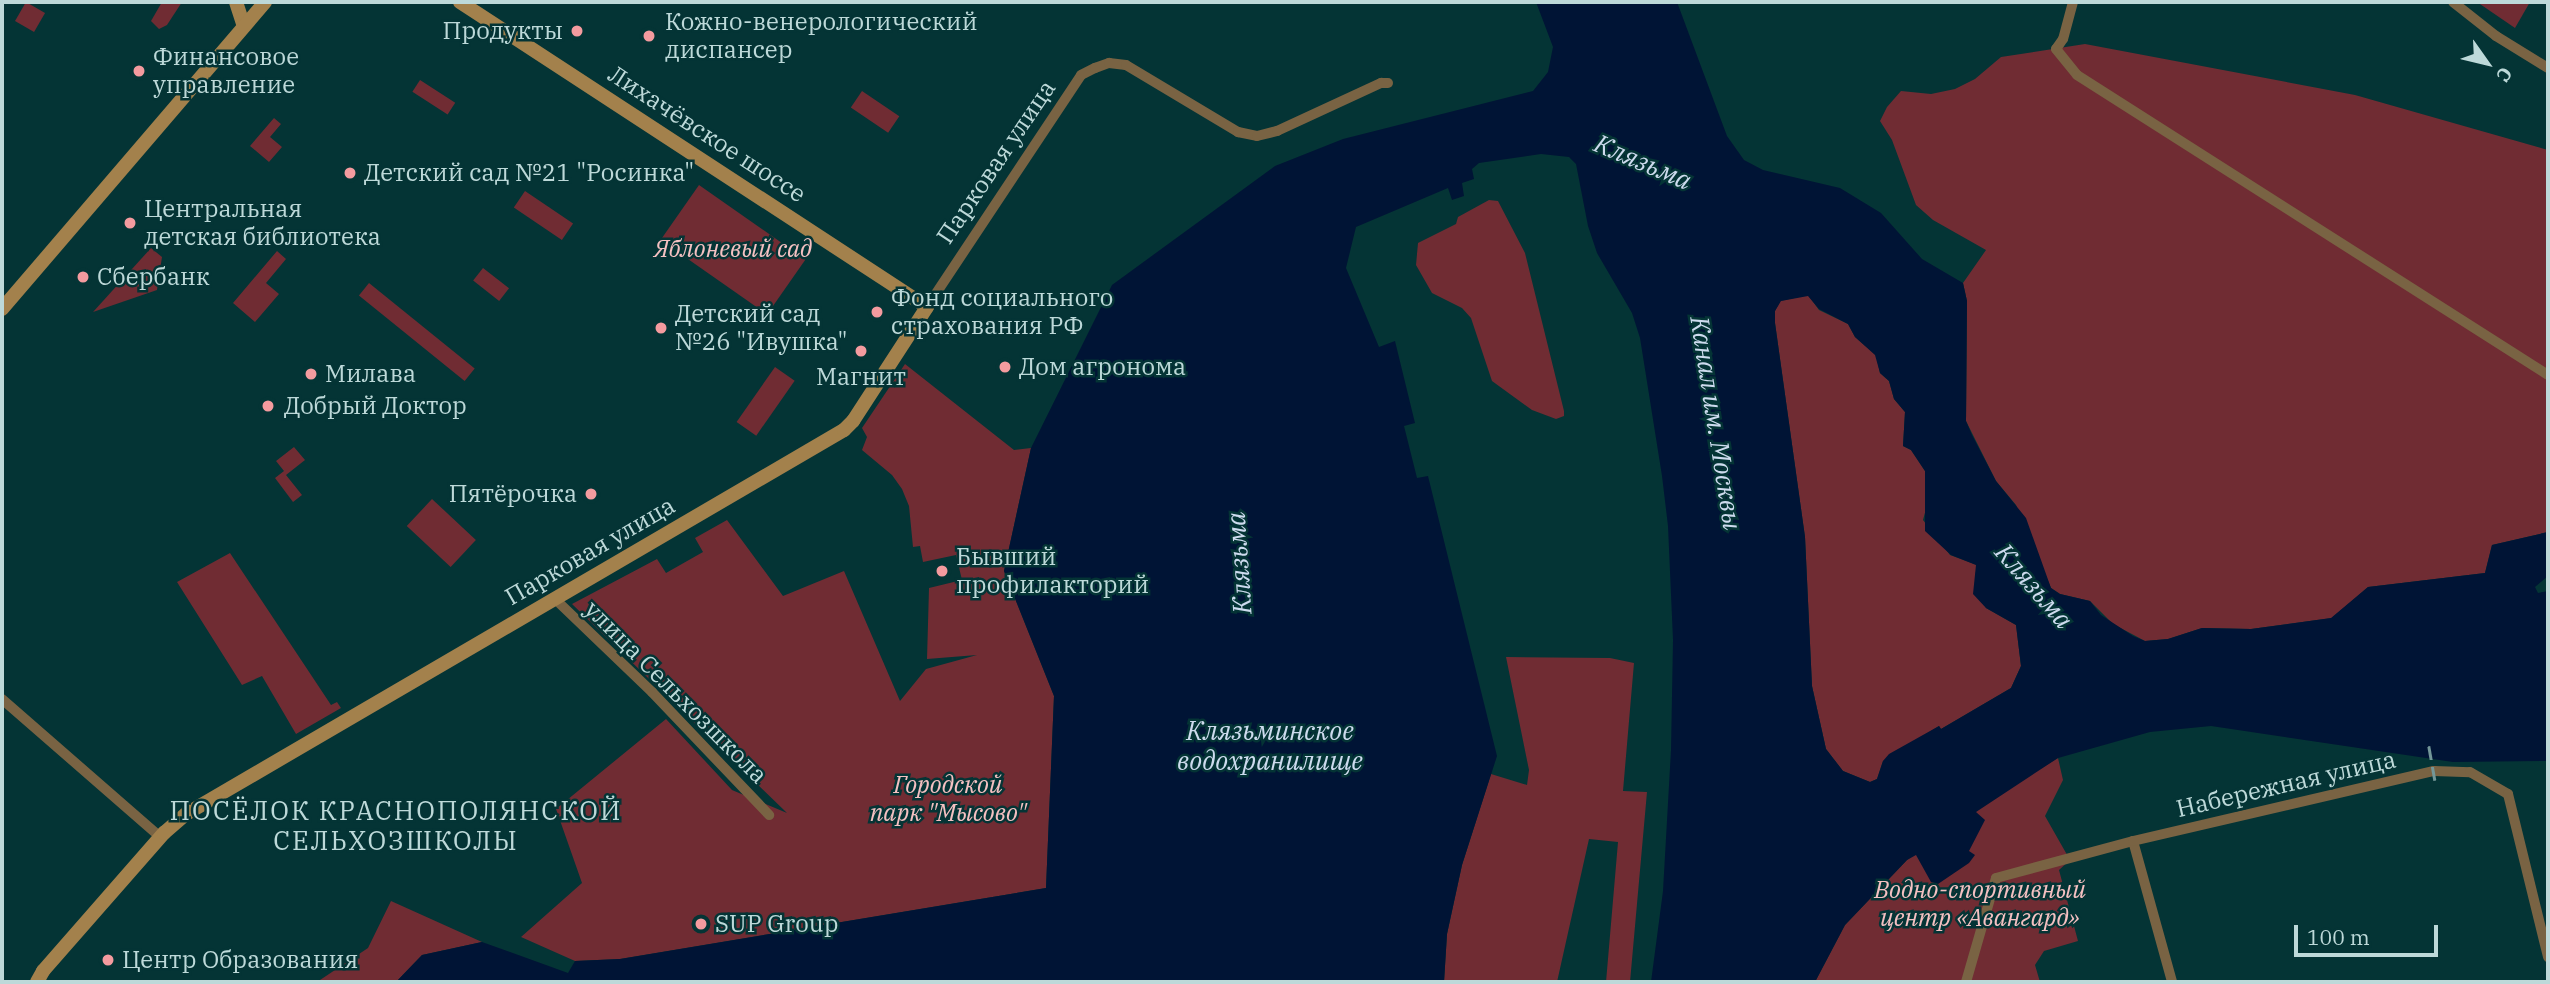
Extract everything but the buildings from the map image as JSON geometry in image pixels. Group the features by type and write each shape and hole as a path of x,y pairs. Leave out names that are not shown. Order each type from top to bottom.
{"street":[{"path":"236,2 244,26"},
{"path":"2,309 265,2"},
{"name":"Лихачёвское шоссе","path":"460,2 927,307"},
{"path":"2073,2 2063,39 2056,49 2077,75 2548,374"},
{"path":"2453,2 2497,36 2548,68"},
{"name":"Парковая улица","path":"37,982 43,971 160,837 186,814 844,430 1081,75 1109,63 1126,65 1238,132 1257,136 1277,131 1381,83 1388,83"},
{"name":"улица Сельхозшкола","path":"554,598 652,692 769,815"},
{"path":"2,699 160,837"},
{"name":"Набережная улица","path":"1966,982 1996,878 2133,841 2434,771 2470,772 2508,794 2548,957"},
{"path":"2133,841 2172,982"}],"green space":[{"path":"26,2 45,13 34,32 15,21"},
{"path":"162,2 182,2 167,25 159,29 151,21"},
{"path":"2477,2 2530,2 2515,28"},
{"path":"2085,44 2355,95 2548,150 2548,532 2492,545 2485,573 2368,587 2332,618 2251,629 2202,628 2168,639 2145,641 2113,624 2090,601 2060,594 2051,588 2016,505 1996,481 1966,421 1967,301 1963,283 1986,250 1933,220 1916,205 1892,140 1880,121 1887,107 1901,91 1931,94 1955,89 1975,79 2001,57"},
{"path":"420,80 455,103 448,115 412,92"},
{"path":"862,91 899,116 888,133 851,108"},
{"path":"274,118 281,124 270,137 282,147 269,162 250,146"},
{"name":"Яблоневый сад","path":"699,185 805,260 767,314 661,240"},
{"path":"525,191 573,223 562,240 514,208"},
{"path":"1489,200 1498,201 1525,253 1564,411 1564,416 1556,419 1532,410 1492,381 1471,318 1462,308 1432,293 1416,265 1418,243 1456,224 1458,217"},
{"path":"151,248 162,257 157,290 93,312"},
{"path":"277,251 286,259 266,283 279,294 255,322 233,303"},
{"path":"483,268 509,288 499,301 473,281"},
{"path":"369,283 475,369 465,381 359,295"},
{"path":"1808,295 1819,310 1848,324 1855,337 1876,355 1880,373 1889,381 1894,399 1905,412 1903,446 1911,450 1925,471 1927,505 1923,520 1950,555 1977,565 1975,578 1986,608 2016,625 2021,666 2011,688 1941,729 1939,726 1883,761 1877,779 1870,782 1843,771 1826,749 1812,686 1805,537 1775,323 1775,311 1780,301"},
{"name":"Городской парк \"Мысово\"","path":"905,364 1014,450 1031,448 1004,571 1054,696 1046,888 620,959 575,961 521,937 582,883 556,809 666,719 732,790 787,813 572,604 657,559 666,573 703,552 695,538 727,520 783,596 844,571 900,701 926,669 977,655 927,659 929,588 962,580 956,555 923,562 920,546 913,547 909,506 902,489 892,475 862,450 867,437 862,428"},
{"path":"775,367 795,381 756,436 737,422"},
{"path":"294,447 305,460 286,475 302,495 293,502 275,478 284,471 276,461"},
{"path":"432,499 476,540 451,567 407,526"},
{"path":"230,553 331,705 337,702 341,708 296,734 262,676 242,685 177,582"},
{"path":"1506,657 1610,658 1634,663 1623,791 1647,792 1630,982 1606,982 1618,842 1589,839 1557,982 1444,982 1447,934 1462,865 1491,774 1527,785 1529,770"},
{"name":"Водно-спортивный центр «Авангард»","path":"2058,758 2063,780 2045,816 2070,860 2059,870 2078,941 2044,951 2035,965 2040,982 1815,982 1845,925 1907,860 2019,781"},
{"path":"391,901 482,942 422,955 396,982 317,982 368,948"}],"water":[{"path":"1536,2 1677,2 1727,136 1744,160 1763,170 1840,188 1881,213 1922,259 1963,283 1967,301 1966,421 1972,435 1996,481 2026,518 2051,588 2060,594 2090,601 2101,615 2133,636 2145,641 2168,639 2202,628 2251,629 2331,618 2368,587 2485,573 2492,545 2548,532 2548,576 2535,587 2538,593 2548,591 2548,761 2453,762 2211,726 2150,732 2058,758 1976,812 1985,820 1969,851 1975,855 1969,863 1938,884 1931,882 1916,855 1907,860 1845,925 1815,982 1651,982 1663,891 1671,750 1673,640 1668,526 1662,476 1640,338 1632,313 1597,253 1588,226 1576,164 1569,157 1541,154 1479,163 1472,169 1474,179 1462,183 1464,196 1452,200 1448,188 1356,227 1346,268 1379,347 1395,341 1415,423 1404,426 1417,478 1428,476 1497,756 1462,865 1447,934 1444,982 396,982 422,955 482,942 568,973 575,961 620,959 1046,888 1054,696 1004,571 1031,448 1112,285 1275,166 1343,139 1533,91 1548,72 1553,47","holes":["1808,296 1819,309 1848,324 1855,337 1875,355 1880,373 1889,381 1894,399 1905,412 1903,446 1911,450 1925,471 1925,531 1951,555 1976,565 1973,594 1986,608 2016,625 2021,666 2011,688 1941,729 1939,726 1889,754 1883,761 1877,779 1870,782 1843,771 1826,749 1812,686 1805,537 1775,311 1781,301"]}],"railway":[{"path":"2429,746 2435,780"}],"place":[{"name":"Продукты","path":"577,31"},
{"name":"Кожно-венерологический диспансер","path":"649,36"},
{"name":"Финансовое управление","path":"139,71"},
{"name":"Детский сад №21 \"Росинка\"","path":"350,173"},
{"name":"Центральная детская библиотека","path":"130,223"},
{"name":"Сбербанк","path":"83,277"},
{"name":"Фонд социального страхования РФ","path":"877,312"},
{"name":"Детский сад №26 \"Ивушка\"","path":"661,328"},
{"name":"Магнит","path":"861,351"},
{"name":"Дом агронома","path":"1005,367"},
{"name":"Милава","path":"311,374"},
{"name":"Добрый Доктор","path":"268,406"},
{"name":"Пятёрочка","path":"591,494"},
{"name":"Бывший профилакторий","path":"942,571"},
{"name":"SUP Group","path":"701,924"},
{"name":"Центр Образования","path":"108,960"}],"district":[{"name":"ПОСЁЛОК КРАСНОПОЛЯНСКОЙ СЕЛЬХОЗШКОЛЫ","path":"396,826"}],"water label":[{"name":"Клязьма","path":"1643,162"},
{"name":"Канал им. Москвы","path":"1716,423"},
{"name":"Клязьма","path":"1239,563"},
{"name":"Клязьма","path":"2034,586"},
{"name":"Клязьминское водохранилище","path":"1270,746"}]}
